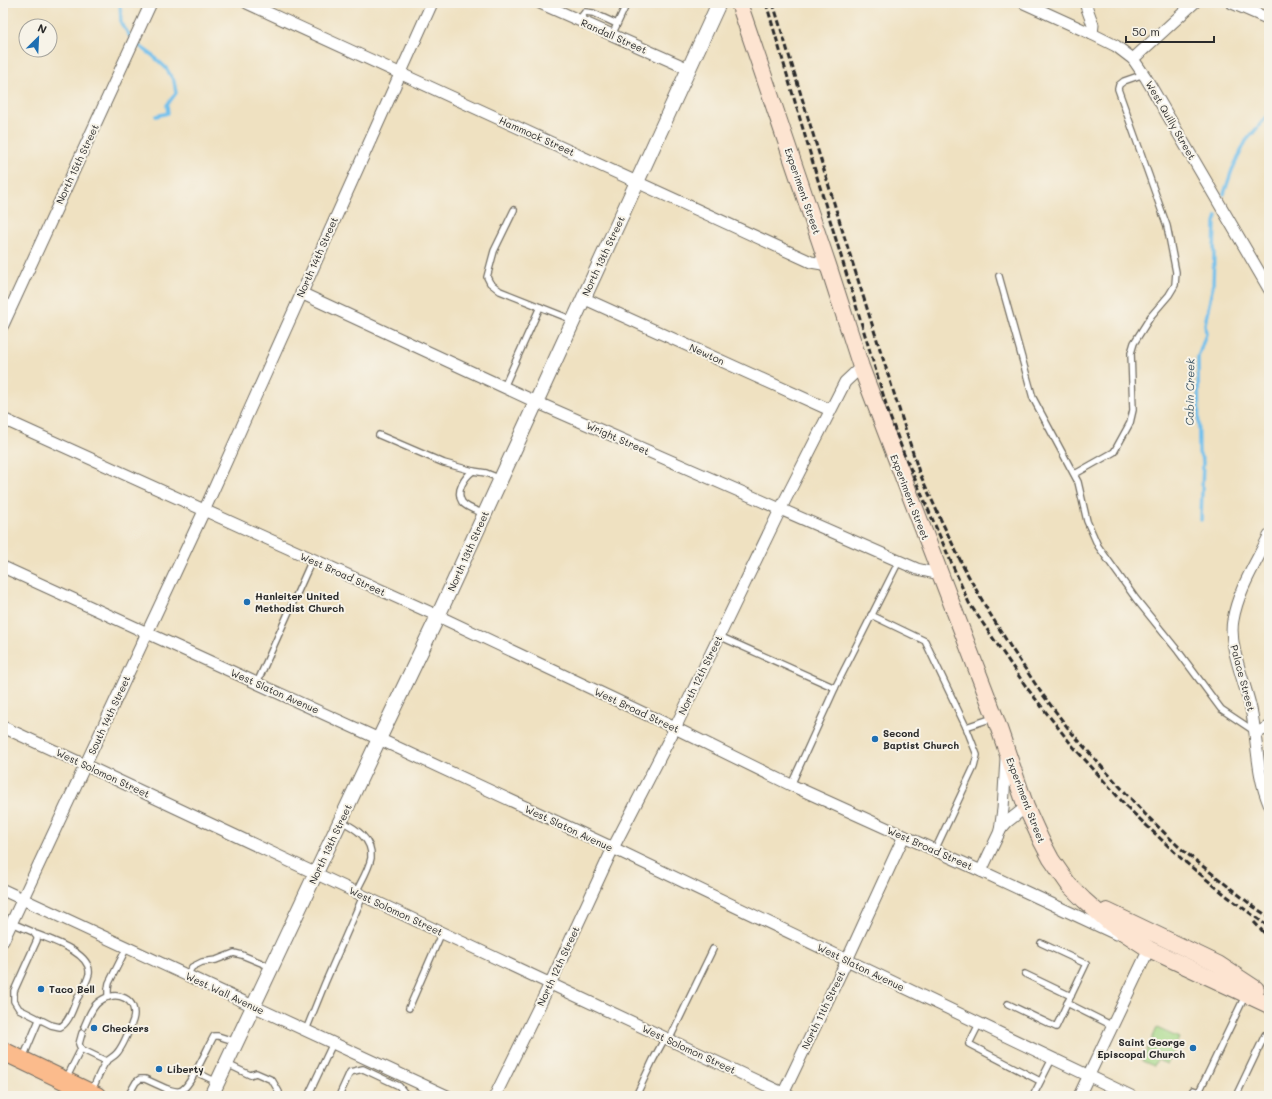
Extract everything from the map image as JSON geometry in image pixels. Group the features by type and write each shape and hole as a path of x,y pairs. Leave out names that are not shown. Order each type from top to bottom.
{"main road":[{"name":"Experiment Street","path":"739,3 828,264 861,368 995,717 1026,807 1051,859 1069,885 1111,924 1149,949"},
{"path":"1084,900 1218,964 1269,998"},
{"name":"West Broad Street","path":"1149,949 1269,1005"},
{"path":"3,1051 70,1086 94,1094"}],"street":[{"name":"North 15th Street","path":"3,325 151,3"},
{"name":"Hammock Street","path":"247,3 811,262 828,264"},
{"name":"North 14th Street","path":"204,511 432,3"},
{"name":"Randall Street","path":"540,3 689,69"},
{"name":"North 13th Street","path":"211,1096 438,616 719,3"},
{"name":"West Quilly Street","path":"1024,3 1116,46 1133,59 1144,74 1269,289"},
{"path":"1085,3 1093,25 1092,34"},
{"path":"1133,59 1194,3"},
{"path":"1232,3 1269,20"},
{"name":"Wright Street","path":"301,293 536,402 780,510 917,569 939,574"},
{"name":"Newton","path":"583,298 830,410"},
{"name":"North 12th Street","path":"495,1096 550,984 613,848 675,728 830,410 845,382 861,368"},
{"name":"West Broad Street","path":"3,419 438,616 792,785 1149,949"},
{"name":"South 14th Street","path":"3,941 204,511"},
{"name":"Palace Street","path":"1269,536 1239,597 1232,621 1232,641 1251,707 1256,732 1258,764 1269,804"},
{"name":"West Slaton Avenue","path":"3,567 613,848 1131,1096"},
{"name":"West Solomon Street","path":"3,727 86,764 784,1095"},
{"path":"1256,732 1269,727"},
{"path":"1256,732 1269,735"},
{"path":"1000,830 1007,751"},
{"path":"981,871 1000,830 1007,822 1026,807"},
{"name":"North 11th Street","path":"784,1095 904,836"},
{"name":"West Wall Avenue","path":"3,890 448,1096"},
{"path":"1079,1096 1149,949"}],"lane":[{"path":"612,35 627,3"},
{"path":"579,20 585,12 592,13 617,24"},
{"path":"1074,474 1114,452 1130,423 1133,410 1131,353 1134,343 1151,316 1169,295 1175,285 1176,272 1167,226 1118,88 1119,85 1124,82 1144,74"},
{"path":"514,210 494,251 487,277 490,283 500,291 573,320"},
{"path":"999,276 1033,398 1078,482 1087,521 1098,546 1221,709 1256,732"},
{"path":"504,387 540,307"},
{"path":"379,434 444,463 486,473 501,479"},
{"path":"473,471 466,476 460,495 462,502 485,514"},
{"path":"257,683 312,560"},
{"path":"792,785 835,688 899,561"},
{"path":"871,615 925,641 966,727 977,755 974,767 935,850"},
{"path":"719,636 835,688"},
{"path":"966,727 995,717"},
{"path":"306,1030 360,894 371,858 371,850 365,838 353,827 341,821"},
{"path":"12,923 68,948 82,958 88,970 89,974 86,982 63,1026 56,1027 19,1009 13,998 16,987 37,940 36,934"},
{"path":"409,1008 442,932"},
{"path":"1008,1004 1056,1026 1086,964 1041,943"},
{"path":"108,997 109,984 127,947"},
{"path":"636,1096 653,1060 667,1039 713,949"},
{"path":"186,975 192,966 202,962 216,960 234,953 272,968"},
{"path":"1026,974 1071,996"},
{"path":"1199,1092 1246,993"},
{"path":"84,1027 96,1004 101,1000 115,996 122,997 131,1003 134,1012 133,1019 122,1046 117,1054 106,1061 94,1094"},
{"path":"1067,1004 1113,1026"},
{"path":"22,1060 39,1020"},
{"path":"979,1024 969,1044 1040,1081"},
{"path":"70,1086 81,1049 79,1044 82,1033"},
{"path":"1236,1096 1265,1035"},
{"path":"128,1096 136,1082 140,1079 146,1079 176,1092 182,1091 196,1072 214,1036 237,1042"},
{"path":"308,1096 333,1043"},
{"path":"81,1049 106,1061"},
{"path":"1033,1096 1052,1059"},
{"path":"227,1064 250,1075 256,1073 272,1080 279,1094"},
{"path":"339,1096 350,1072 363,1069 399,1086 407,1096"},
{"path":"196,1072 218,1082"},
{"path":"167,1089 168,1096"},
{"path":"1190,1096 1193,1090 1207,1096"}],"green space":[{"path":"1157,1028 1179,1038 1167,1064 1157,1060 1154,1066 1142,1061"}],"waterway":[{"path":"120,3 121,23 134,42 152,55 166,68 174,81 176,93 167,105 168,113 156,116"},
{"name":"Cabin Creek","path":"1224,194 1232,170 1246,141 1269,114"},
{"name":"Cabin Creek","path":"1201,520 1203,461 1199,453 1198,357 1206,334 1205,324 1213,285 1215,222 1217,216"}],"railway":[{"path":"766,3 889,414 904,454 969,603 1027,688 1071,744 1127,807 1184,861 1228,897 1269,927"},
{"path":"773,3 845,239 919,472 964,568 1010,646 1040,691 1071,732 1145,814 1180,848 1254,907 1269,917"},
{"path":"1254,922 1269,938"}],"place":[{"name":"Hanleiter United Methodist Church","path":"247,602"},
{"name":"Second Baptist Church","path":"875,739"},
{"name":"Taco Bell","path":"41,989"},
{"name":"Checkers","path":"94,1028"},
{"name":"Saint George Episcopal Church","path":"1193,1048"},
{"name":"Liberty","path":"159,1069"}]}
